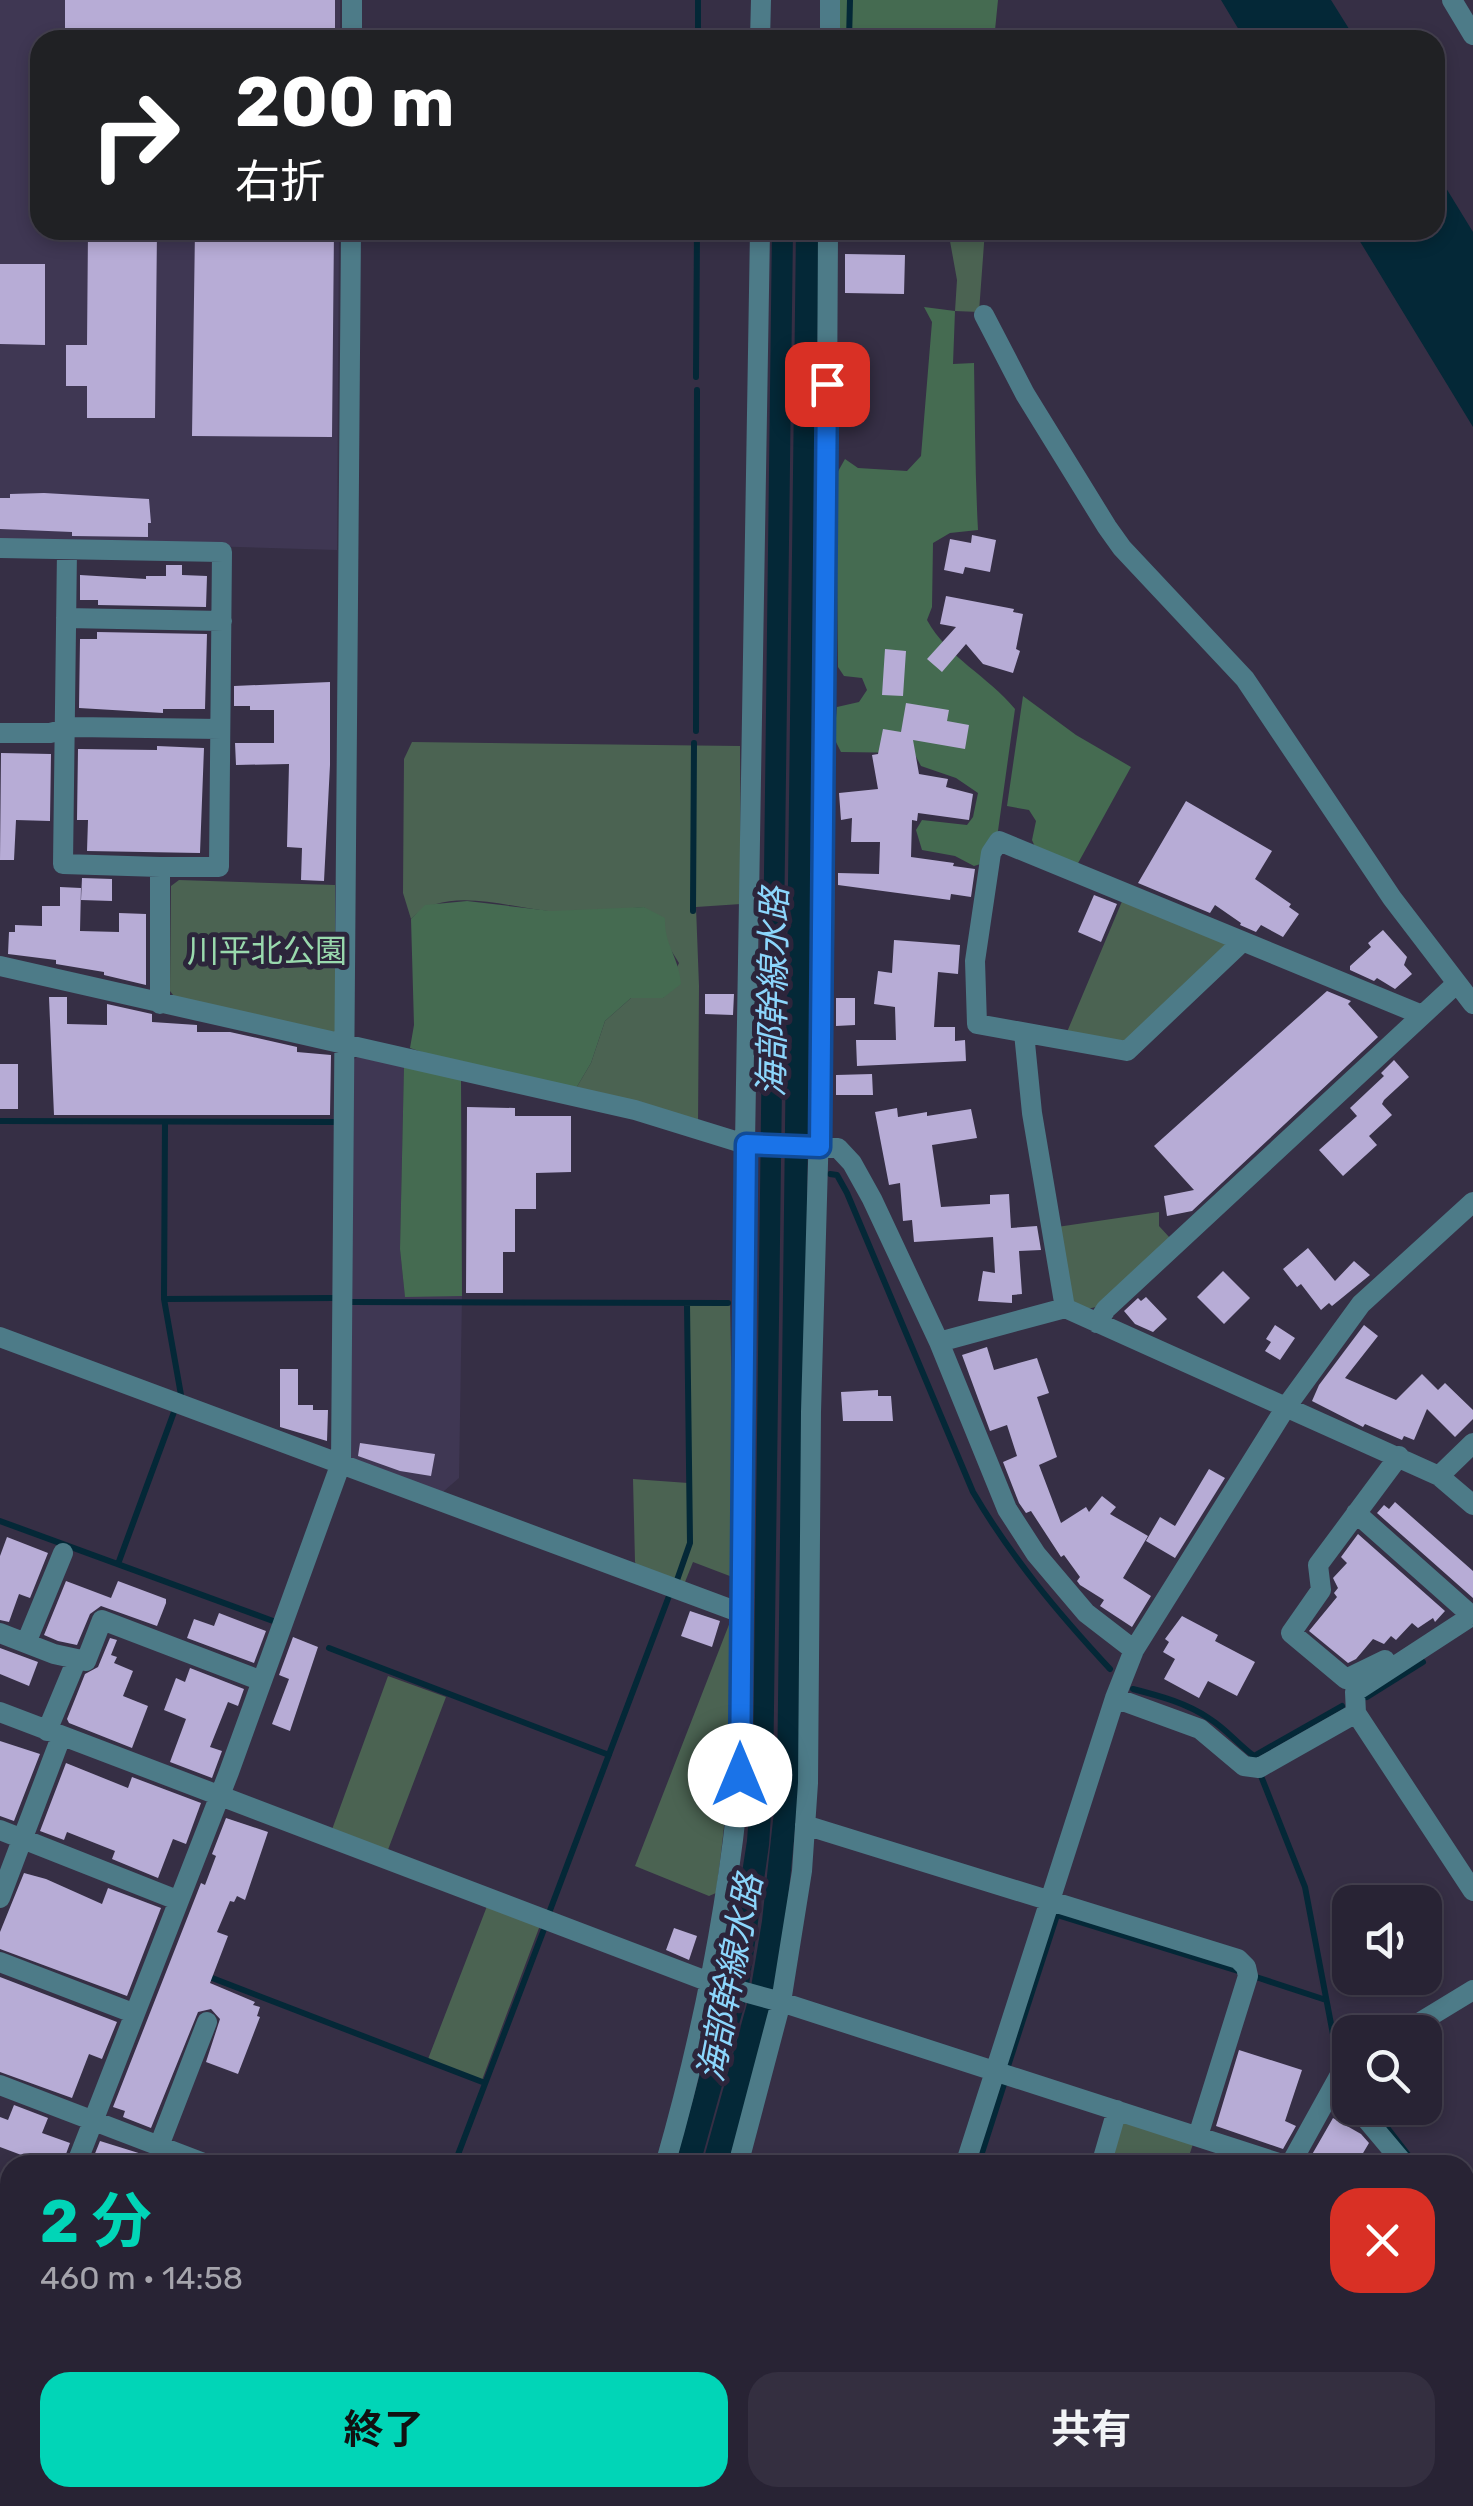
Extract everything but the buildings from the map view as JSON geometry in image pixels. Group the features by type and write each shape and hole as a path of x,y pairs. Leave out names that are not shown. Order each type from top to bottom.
{"street":[{"path":"352,0 352,30"},
{"path":"760,30 761,0"},
{"path":"830,0 830,30"},
{"path":"1452,0 1473,35"},
{"path":"80,2155 341,1464 351,240"},
{"path":"668,2155 716,1984 740,1775 760,240"},
{"path":"741,2155 780,2002 802,1871 811,1700 811,1412 820,1147 828,240"},
{"path":"984,315 1025,394 1107,527 1122,548 1245,679 1322,796 1473,1004"},
{"path":"0,548 222,552 219,867 63,864 67,550"},
{"path":"66,618 222,620"},
{"path":"0,733 220,729"},
{"path":"1242,942 1126,1052 978,1024 975,961 990,852 999,841 1422,1015"},
{"path":"160,868 160,1004"},
{"path":"0,966 636,1110 750,1144 838,1148 852,1164 939,1342 1006,1509 1036,1554 1086,1613 1134,1650"},
{"path":"1097,1323 1106,1309 1456,984"},
{"path":"1024,1033 1032,1113 1065,1308"},
{"path":"968,2155 1115,1698 1134,1650 1286,1407 1361,1304 1473,1202"},
{"path":"939,1342 1065,1308 1440,1476 1473,1505"},
{"path":"0,1337 741,1614"},
{"path":"1440,1476 1473,1443"},
{"path":"1398,1456 1318,1565 1321,1590 1291,1632 1346,1679 1468,1618"},
{"path":"1356,1514 1468,1618"},
{"path":"26,1644 63,1553"},
{"path":"1468,1618 1356,1692 1356,1713 1473,1892"},
{"path":"0,1634 86,1661 102,1620 262,1681"},
{"path":"0,1898 77,1658"},
{"path":"1115,1698 1200,1730 1252,1769 1356,1713"},
{"path":"0,1712 716,1984 1257,2155"},
{"path":"805,1826 1238,1959 1248,1976 1198,2136"},
{"path":"0,1830 177,1900"},
{"path":"0,1962 133,2013"},
{"path":"1432,2015 1473,1990"},
{"path":"159,2146 207,2022"},
{"path":"0,2085 183,2155"},
{"path":"1294,2155 1332,2092"},
{"path":"1104,2155 1118,2110"},
{"path":"1371,2125 1397,2155"}],"shaded area":[{"path":"0,0 340,0 340,30 30,30 30,240 339,240 337,550 0,540"},
{"path":"357,1057 404,1066 400,1249 405,1296 462,1296 459,1478 437,1497 348,1457 349,1064"}],"green space":[{"path":"837,0 998,0 995,30 836,30"},
{"path":"950,240 984,240 979,312 955,311 957,280"},
{"path":"924,307 955,311 953,364 974,363 978,530 950,533 933,543 932,607 927,620 946,645 1015,709 997,838 984,863 974,866 955,856 922,850 916,830 922,820 967,825 973,817 978,793 956,778 921,766 914,753 841,752 834,738 837,707 859,702 867,690 862,678 844,676 838,667 836,475 845,459 858,468 907,471 921,456 932,322"},
{"path":"1023,696 1076,735 1131,767 1077,865 1039,856 1032,840 1036,821 1029,810 1007,806"},
{"path":"412,742 740,746 741,904 696,907 698,1125 575,1090 591,1063 605,1021 631,998 663,998 679,963 644,907 560,912 458,900 425,909 411,919 403,893 404,759"},
{"name":"川平北公園","path":"179,880 335,885 335,1035 177,1000 170,991 171,886"},
{"path":"1123,899 1225,941 1227,949 1129,1042 1067,1032"},
{"path":"467,901 551,911 644,907 665,918 681,984 663,998 631,998 605,1021 591,1063 575,1090 448,1061 410,1048 414,1025 411,919 425,905"},
{"path":"404,1066 461,1078 462,1296 405,1297 400,1249"},
{"path":"1159,1212 1159,1226 1170,1238 1096,1307 1083,1310 1069,1301 1057,1227"},
{"path":"730,1301 735,1578 693,1562 681,1592 640,1573 635,1562 633,1479 688,1483 685,1302"},
{"path":"730,1622 732,1690 727,1792 716,1893 709,1896 635,1866"},
{"path":"388,1676 446,1697 386,1855 330,1835"},
{"path":"489,1901 542,1920 482,2080 428,2059"},
{"path":"1130,2120 1194,2141 1189,2155 1109,2155 1118,2125"}],"water":[{"path":"1221,0 1331,0 1350,30 1239,30"},
{"path":"1445,186 1473,232 1473,427 1359,240 1445,240"},
{"name":"海部幹線水路","path":"772,240 793,240 773,1784 769,1845 748,1992 703,2155 678,2155 724,1986 747,1841 753,1758"},
{"path":"796,240 819,240 800,1780 783,1949 757,2073 730,2155 705,2155 750,1993 777,1784"}],"waterway":[{"path":"698,0 698,30"},
{"path":"849,30 850,0"},
{"path":"696,377 697,240"},
{"path":"696,731 697,390"},
{"path":"693,911 694,743"},
{"path":"0,1121 333,1122"},
{"path":"165,1122 164,1299 181,1395"},
{"path":"830,1174 837,1175 847,1193 973,1492 1037,1584 1110,1669"},
{"path":"164,1299 333,1298"},
{"path":"352,1302 728,1303"},
{"path":"676,1583 690,1543 687,1304"},
{"path":"118,1564 174,1412"},
{"path":"0,1521 273,1621"},
{"path":"549,1913 669,1596"},
{"path":"329,1648 609,1755"},
{"path":"1367,1697 1423,1662"},
{"path":"1133,1689 1201,1713 1254,1756 1342,1706"},
{"path":"1261,1776 1305,1887 1332,2029"},
{"path":"1008,2066 1057,1915 1238,1971"},
{"path":"458,2155 546,1924"},
{"path":"207,1976 485,2083"},
{"path":"1256,1977 1326,2000"},
{"path":"981,2155 1005,2081"},
{"path":"1385,2125 1408,2155"}],"route":[{"path":"740,1775 746,1144 820,1147 827,384"}]}
